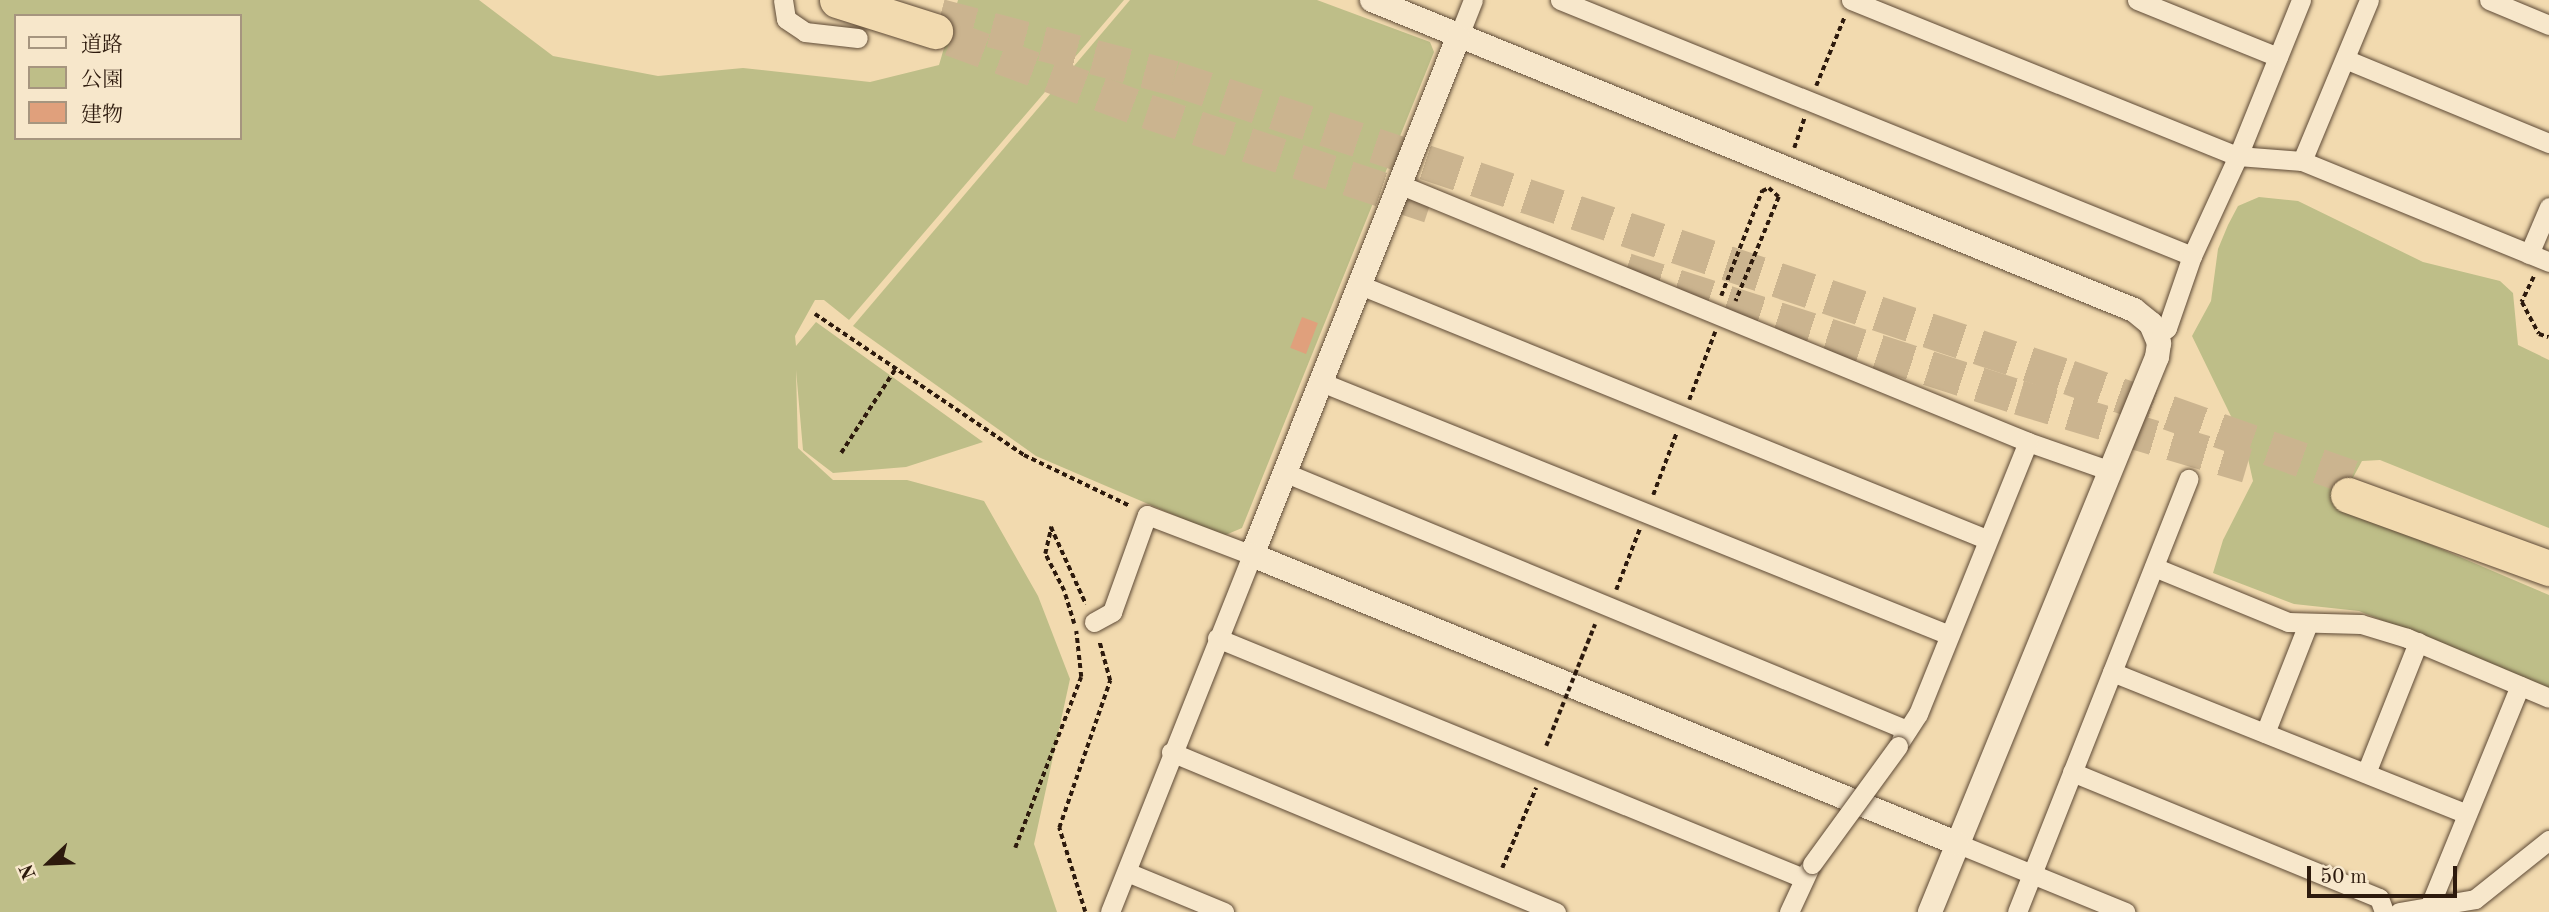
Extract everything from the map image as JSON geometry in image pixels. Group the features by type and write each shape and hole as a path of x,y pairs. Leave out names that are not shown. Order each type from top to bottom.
{"highway":[{"path":"838,0 937,24 889,0"},
{"path":"2549,548 2351,487 2549,568"}],"street":[{"path":"783,0 786,19 804,32 858,38"},
{"path":"1372,0 1458,38 2134,310 2147,319 2157,337 2157,357 2108,470 1930,912"},
{"path":"1110,912 1171,752 1286,473 1473,0"},
{"path":"1560,0 2192,256"},
{"path":"2137,0 2278,57"},
{"path":"2157,337 2167,328 2192,256 2238,156 2301,0"},
{"path":"2302,161 2369,0"},
{"path":"2491,0 2549,25"},
{"path":"1849,6 2238,156 2302,161 2540,258 2549,207"},
{"path":"2346,59 2549,143"},
{"path":"1401,185 1723,312 2028,442 2108,470"},
{"path":"1360,285 1986,539"},
{"path":"1321,382 1947,634"},
{"path":"1789,912 1808,871 1918,714 1947,634 2028,442"},
{"path":"1286,473 1609,606 1902,738"},
{"path":"2017,912 2189,479"},
{"path":"1094,622 1112,612 1147,515 1252,555 2125,912"},
{"path":"2154,567 2288,622 2361,624 2418,642 2549,698"},
{"path":"2265,733 2308,624"},
{"path":"1217,638 1542,771 1808,871"},
{"path":"2366,773 2418,642"},
{"path":"2112,672 2467,814"},
{"path":"2430,905 2520,686"},
{"path":"1171,752 1556,912"},
{"path":"2072,772 2379,898 2384,912"},
{"path":"2399,912 2475,899 2549,840"},
{"path":"1127,872 1224,912"}],"path":[{"path":"1792,153 1849,6"},
{"path":"1495,886 1542,771 1546,746 1595,624 1609,606 1646,513 1723,312 1721,294 1762,191 1775,190 1779,197 1738,300 1723,312"},
{"path":"2540,258 2522,302 2539,334 2549,337"},
{"path":"815,314 1024,455 1147,515"},
{"path":"841,453 896,368"},
{"path":"1015,848 1081,677 1075,654 1077,635 1064,590 1045,554 1051,527 1094,622 1110,681 1059,828 1085,912"}],"green space":[{"path":"0,0 479,0 553,56 658,76 743,68 870,82 939,65 958,0 1124,0 849,320 824,300 815,300 795,336 796,346 816,322 983,442 906,467 833,473 803,450 796,370 798,448 833,480 907,480 984,501 1038,596 1070,679 1034,844 1057,912 0,912"},
{"path":"1130,0 1317,0 1430,42 1434,52 1242,528 1223,536 1036,456 853,326"},
{"path":"2259,197 2298,201 2423,262 2500,281 2513,293 2518,345 2549,360 2549,528 2380,460 2362,461 2338,505 2549,595 2549,688 2359,611 2294,604 2213,573 2223,540 2253,481 2245,445 2192,336 2211,301 2218,249 2228,225 2238,206"}],"building":[{"path":"1302,317 1318,323 1306,354 1290,348"}],"tunnel":[{"path":"940,16 1174,78 2069,377 2355,478"},
{"path":"951,38 1147,111 1430,205"},
{"path":"1626,270 2019,397 2247,465"}]}
